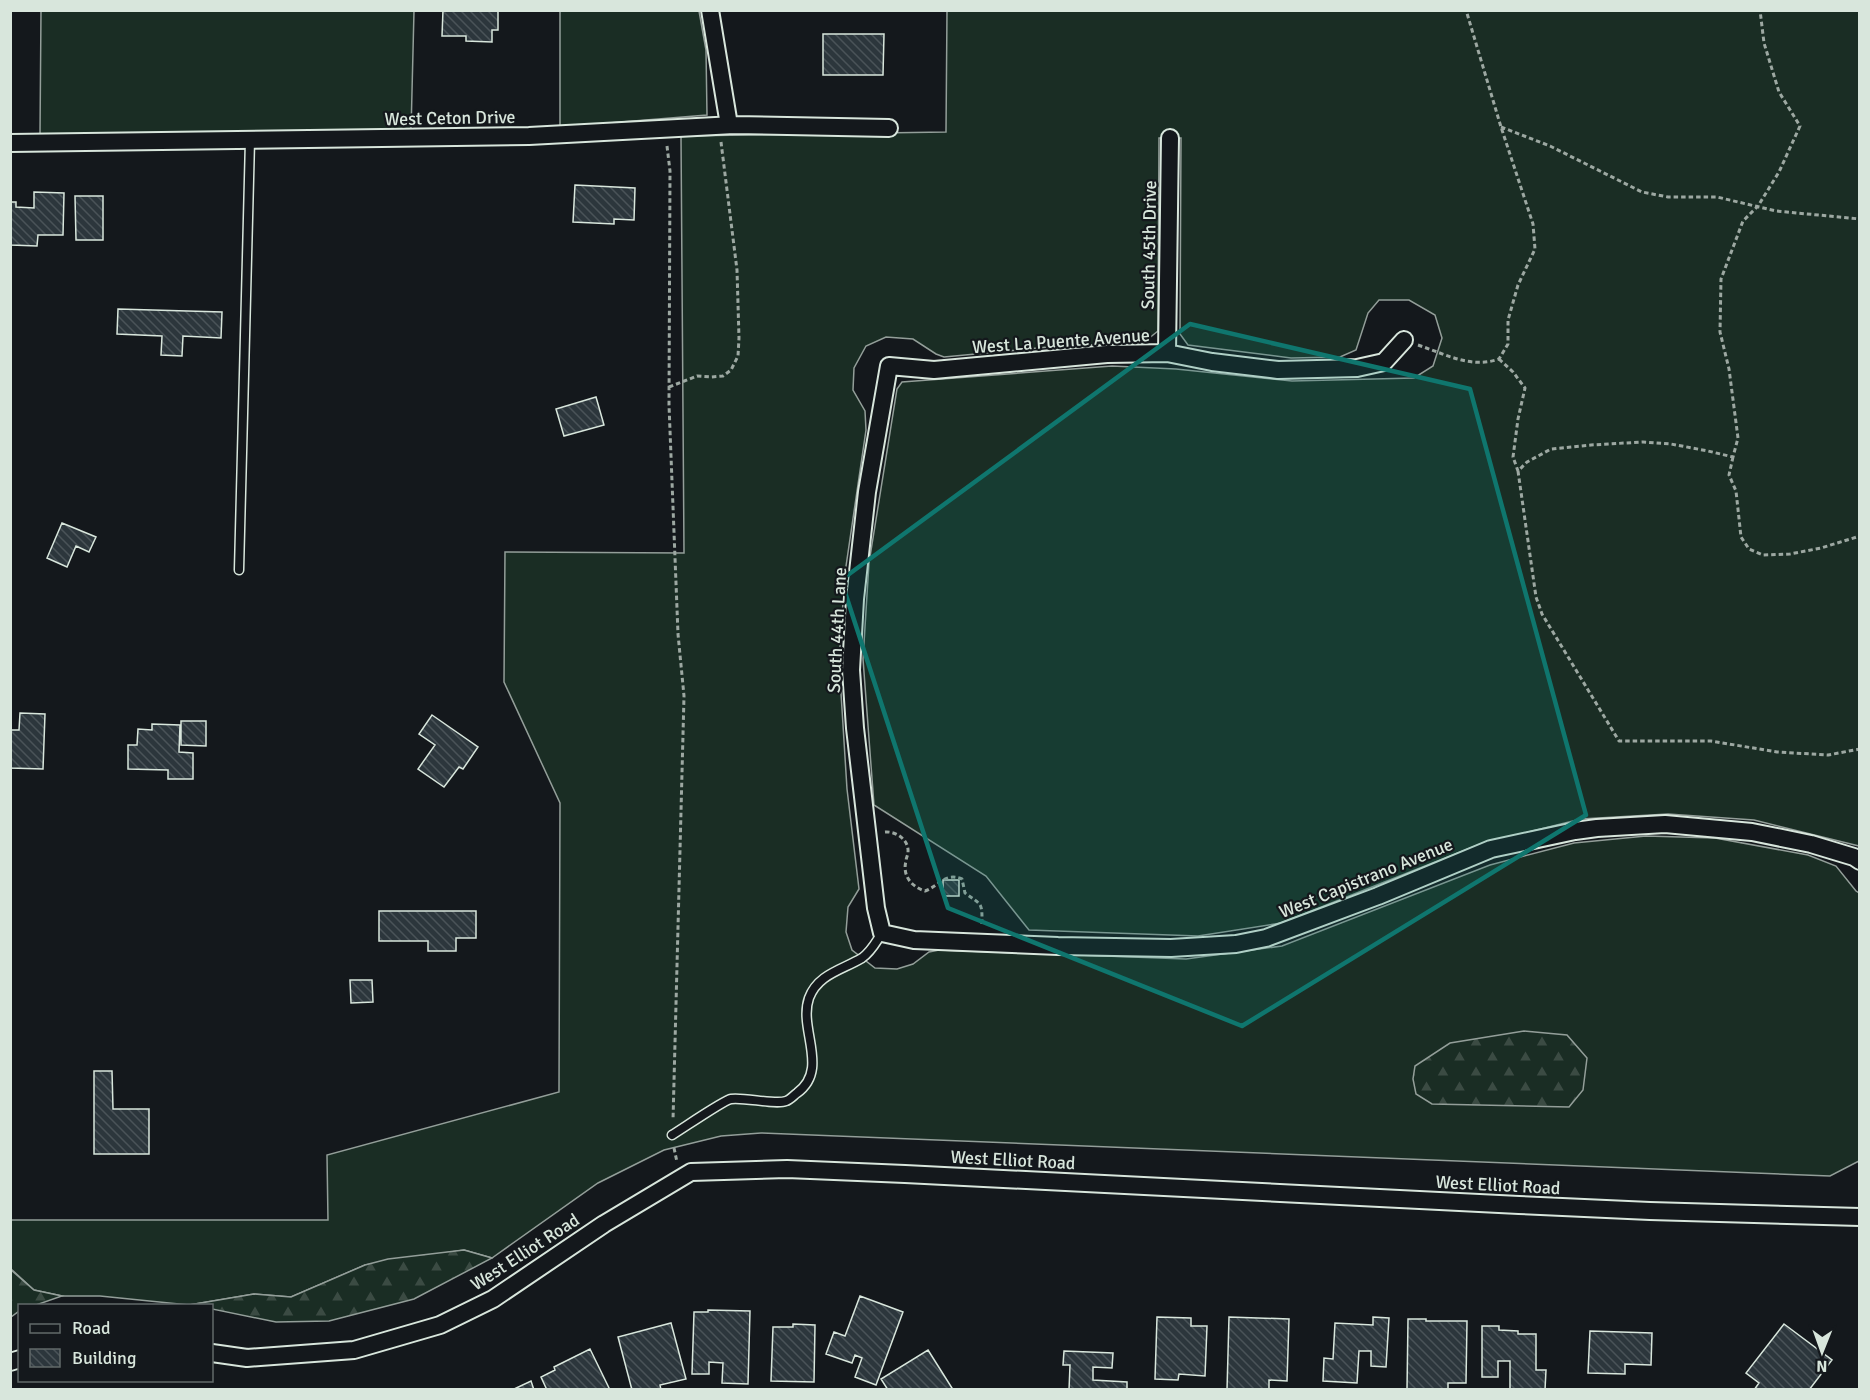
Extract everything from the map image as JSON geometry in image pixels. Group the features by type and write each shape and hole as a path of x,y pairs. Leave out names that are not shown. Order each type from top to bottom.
{"street":[{"path":"710,10 724,125"},
{"name":"West Ceton Drive","path":"10,143 529,136 724,125 889,128"},
{"name":"South 45th Drive","path":"1167,353 1170,138"},
{"name":"West La Puente Avenue","path":"889,366 934,370 1107,354 1167,353 1212,362 1278,370 1357,368 1384,362 1404,340"},
{"name":"South 44th Lane","path":"882,933 876,908 867,835 851,670 855,599 867,492 889,366"},
{"name":"West Capistrano Avenue","path":"882,933 914,940 1058,946 1171,948 1236,944 1266,938 1378,896 1491,849 1597,828 1665,824 1752,832 1811,844 1860,861"},
{"name":"West Elliot Road","path":"213,1353 247,1358 354,1350 440,1325 493,1299 604,1224 691,1172 787,1169 1650,1211 1860,1217"}],"lane":[{"path":"239,570 250,140"},
{"path":"672,1135 729,1099 786,1102 802,1090 810,1080 813,1068 807,1017 809,999 818,983 863,957 871,950 882,933"}],"path":[{"path":"1404,340 1468,362 1486,363 1499,359 1508,344 1508,320 1518,285 1535,249 1533,224 1466,10"},
{"path":"1760,10 1764,43 1779,92 1800,126 1779,172 1758,207 1743,221 1721,279 1720,332 1729,369 1738,438 1730,475 1736,491 1741,537 1749,549 1763,555 1790,554 1821,548 1860,536"},
{"path":"669,387 697,376 723,375 731,370 738,356 736,270 724,125"},
{"path":"1501,127 1550,146 1642,192 1668,197 1717,197 1776,211 1860,219"},
{"path":"665,128 670,171 669,387 678,634 684,696 672,1135 679,1178"},
{"path":"1499,359 1525,388 1513,457 1518,471 1536,597 1542,614 1619,741 1711,741 1777,752 1828,755 1860,749"},
{"path":"1518,471 1527,462 1551,449 1622,443 1671,444 1733,458"},
{"path":"867,835 891,832 900,836 908,845 909,853 905,871 912,884 919,889 925,891 934,888 942,879 948,877 955,876 962,879 965,893 978,900 982,907 982,942"}],"highlighted area":[{"path":"1190,324 1470,389 1586,815 1242,1026 948,908 841,580"}],"green space":[{"path":"41,11 414,11 411,132 40,134"},
{"path":"560,11 699,11 706,50 707,115 560,127"},
{"path":"947,11 1859,11 1859,846 1754,820 1668,814 1581,819 1483,843 1281,923 1198,936 1029,930 986,876 874,805 863,659 869,563 897,389 902,382 1112,366 1176,369 1292,381 1414,378 1433,366 1442,338 1435,315 1409,300 1379,300 1368,313 1356,350 1340,357 1291,358 1188,345 1180,334 1181,138 1159,138 1158,331 1143,343 1059,346 944,357 913,339 886,337 866,346 854,368 853,390 865,411 866,430 845,573 839,661 847,789 859,889 848,907 846,932 852,950 875,968 897,969 913,964 929,952 939,950 1186,959 1282,946 1490,865 1574,843 1646,836 1715,838 1808,855 1836,866 1859,893 1859,1161 1830,1176 761,1133 721,1136 664,1150 598,1183 492,1258 464,1250 365,1265 291,1297 254,1294 195,1304 100,1296 62,1296 34,1290 11,1269 10,1220 328,1220 327,1155 559,1092 560,803 504,682 505,552 684,553 681,136 946,132"},
{"path":"1524,1031 1567,1035 1587,1058 1583,1090 1569,1107 1432,1104 1416,1094 1413,1079 1415,1066 1450,1043"},
{"path":"464,1250 492,1258 414,1299 329,1321 276,1322 213,1309 213,1304 195,1304 254,1294 291,1297 365,1265 388,1259"},
{"path":"10,1269 34,1290 62,1296 39,1304 18,1304 18,1312 11,1317"}],"building":[{"path":"443,10 498,10 498,30 492,30 492,42 466,41 466,36 442,36"},
{"path":"823,34 884,34 883,75 823,75"},
{"path":"575,185 635,188 634,220 614,219 614,224 573,222"},
{"path":"34,192 64,193 63,235 38,235 37,246 11,245 10,202 16,202 16,207 34,208"},
{"path":"75,196 103,196 103,240 76,240"},
{"path":"118,309 222,312 221,338 183,336 182,356 161,355 162,336 117,334"},
{"path":"596,397 604,425 564,436 556,409"},
{"path":"62,523 96,537 89,552 76,546 67,567 47,558"},
{"path":"20,713 45,714 43,769 10,768 10,730 19,730"},
{"path":"432,715 478,747 463,769 459,767 444,787 418,769 435,745 419,734"},
{"path":"181,721 206,721 206,746 181,745"},
{"path":"152,724 180,725 179,752 193,753 193,779 168,779 168,770 128,769 128,745 137,745 138,729 152,730"},
{"path":"943,880 959,880 959,896 943,896"},
{"path":"379,911 476,911 476,938 456,938 456,951 428,951 428,941 379,941"},
{"path":"350,980 372,980 373,1002 351,1003"},
{"path":"94,1071 112,1071 113,1109 149,1109 149,1154 94,1154"},
{"path":"860,1296 903,1312 876,1385 855,1377 862,1358 855,1355 852,1363 826,1354 834,1332 845,1336"},
{"path":"708,1310 750,1311 748,1384 722,1383 723,1363 709,1362 709,1374 692,1374 694,1312 708,1312"},
{"path":"1157,1317 1191,1318 1191,1326 1207,1326 1205,1376 1179,1374 1178,1380 1155,1379"},
{"path":"1229,1317 1289,1319 1287,1381 1269,1380 1269,1390 1227,1390"},
{"path":"1373,1317 1389,1318 1386,1367 1371,1366 1371,1351 1359,1351 1357,1383 1323,1381 1324,1358 1333,1359 1335,1323 1373,1325"},
{"path":"1408,1319 1467,1321 1466,1383 1448,1383 1448,1390 1407,1390"},
{"path":"671,1323 686,1379 660,1385 661,1390 632,1390 618,1337"},
{"path":"793,1324 815,1325 814,1382 771,1381 773,1327 793,1327"},
{"path":"1784,1324 1832,1360 1809,1390 1754,1390 1759,1383 1746,1373"},
{"path":"1482,1326 1499,1326 1499,1330 1518,1331 1518,1334 1536,1334 1536,1370 1546,1370 1545,1390 1510,1390 1510,1361 1498,1361 1498,1377 1482,1377"},
{"path":"1590,1331 1652,1333 1651,1365 1625,1364 1625,1374 1588,1373"},
{"path":"590,1349 610,1390 547,1390 541,1377 555,1370 554,1367"},
{"path":"928,1350 952,1388 949,1390 888,1390 881,1379"},
{"path":"1064,1351 1113,1353 1112,1368 1093,1367 1093,1380 1127,1382 1127,1390 1069,1390 1070,1365 1063,1365"},
{"path":"531,1381 534,1390 512,1390"}]}
